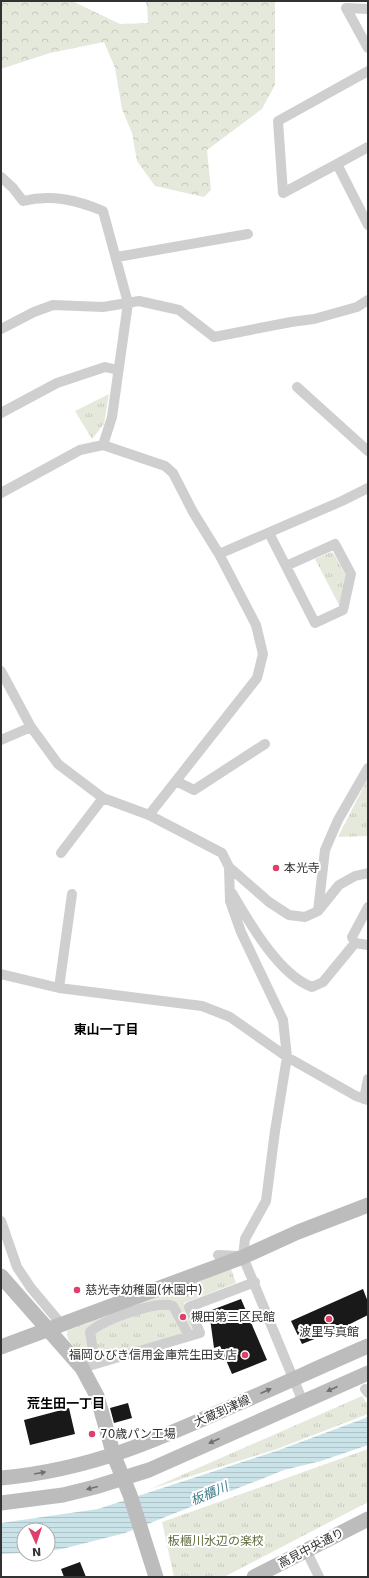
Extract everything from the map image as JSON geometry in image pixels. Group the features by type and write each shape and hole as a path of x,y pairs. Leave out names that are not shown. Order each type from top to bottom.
{"street":[{"path":"368,9 346,8 368,48"},
{"path":"368,71 278,121 283,193 368,147"},
{"path":"336,164 368,225"},
{"path":"1,177 13,188 23,202 38,198 59,198 86,204 103,211 117,257 128,303 112,417 103,445"},
{"path":"117,257 248,234"},
{"path":"1,329 34,312 53,306 103,307 139,301 179,310 214,337 314,319 357,307 368,300"},
{"path":"1,412 57,383 105,367 118,370"},
{"path":"297,387 368,451"},
{"path":"2,488 80,450 103,445 165,466 173,473 193,512 219,554 256,626 263,654 257,678 149,815"},
{"path":"219,554 368,488"},
{"path":"269,533 315,623 343,610 351,574 335,544 286,566"},
{"path":"1,671 31,727 58,764 104,798 149,815 222,853 229,867 269,902 289,915 305,917 318,911 339,885 355,876 368,873"},
{"path":"1,740 31,727"},
{"path":"176,780 194,790 265,744"},
{"path":"318,911 325,850 338,820 368,768"},
{"path":"60,853 104,798"},
{"path":"229,867 230,901 241,932 283,1020 287,1057 274,1131 266,1201 245,1239 243,1257 255,1282 303,1402"},
{"path":"230,889 267,945 285,969 302,983 312,987 323,982 355,942"},
{"path":"60,988 72,894"},
{"path":"368,907 352,937 355,942 368,945"},
{"path":"1,974 12,978 60,988 202,1006 230,1017 287,1057 366,1100 368,1079"},
{"path":"1,1347 62,1326 243,1257 298,1232 368,1205"},
{"path":"1,1221 17,1267 31,1288 62,1326"},
{"path":"218,1255 243,1257"},
{"path":"1,1276 48,1330 89,1365"},
{"path":"89,1365 200,1333 189,1307 255,1282"},
{"path":"156,1577 130,1495 114,1456 97,1396 89,1365 90,1332 98,1324 158,1304 173,1306 188,1334"},
{"path":"85,1324 90,1338"},
{"name":"大蔵到津線","path":"1,1478 54,1471 114,1456 155,1441 368,1346"},
{"name":"大蔵到津線","path":"1,1503 63,1495 150,1470 368,1373"},
{"name":"高見中央通り","path":"254,1577 368,1519"},
{"path":"306,1550 319,1577"}],"green space":[{"path":"1,1 72,1 120,24 148,23 147,5 145,1 275,1 275,85 262,109 207,150 211,190 204,197 155,186 137,161 132,133 122,109 115,68 104,42 50,53 1,69"},
{"path":"109,394 104,424 92,439 75,411"},
{"path":"331,552 334,554 347,577 339,605 315,559"},
{"path":"368,778 368,836 338,837"},
{"path":"230,1266 236,1283 184,1303 196,1332 86,1365 68,1339 67,1331"},
{"path":"362,1396 368,1405 368,1414 277,1449 150,1489"},
{"name":"板櫃川水辺の楽校","path":"368,1449 368,1502 224,1577 174,1577 162,1522"}],"water":[{"name":"板櫃川","path":"368,1417 368,1445 321,1461 284,1470 125,1533 62,1549 56,1550 56,1522 16,1522 16,1553 1,1554 1,1523 98,1509 279,1450"}],"building":[{"path":"363,1289 368,1302 368,1315 342,1328 302,1344 291,1321"},
{"path":"241,1299 267,1360 232,1374 220,1346 214,1348 209,1311"},
{"path":"128,1403 132,1418 114,1423 110,1408"},
{"path":"69,1408 75,1434 30,1445 24,1420"},
{"path":"80,1562 86,1577 64,1577 61,1569"}],"place":[{"name":"本光寺","path":"276,868"},
{"name":"慈光寺幼稚園(休園中)","path":"77,1290"},
{"name":"槻田第三区民館","path":"183,1317"},
{"name":"波里写真館","path":"329,1319"},
{"name":"福岡ひびき信用金庫荒生田支店","path":"245,1355"},
{"name":"70歳パン工場","path":"92,1434"}],"district":[{"name":"東山一丁目","path":"106,1029"},
{"name":"荒生田一丁目","path":"66,1403"}]}
